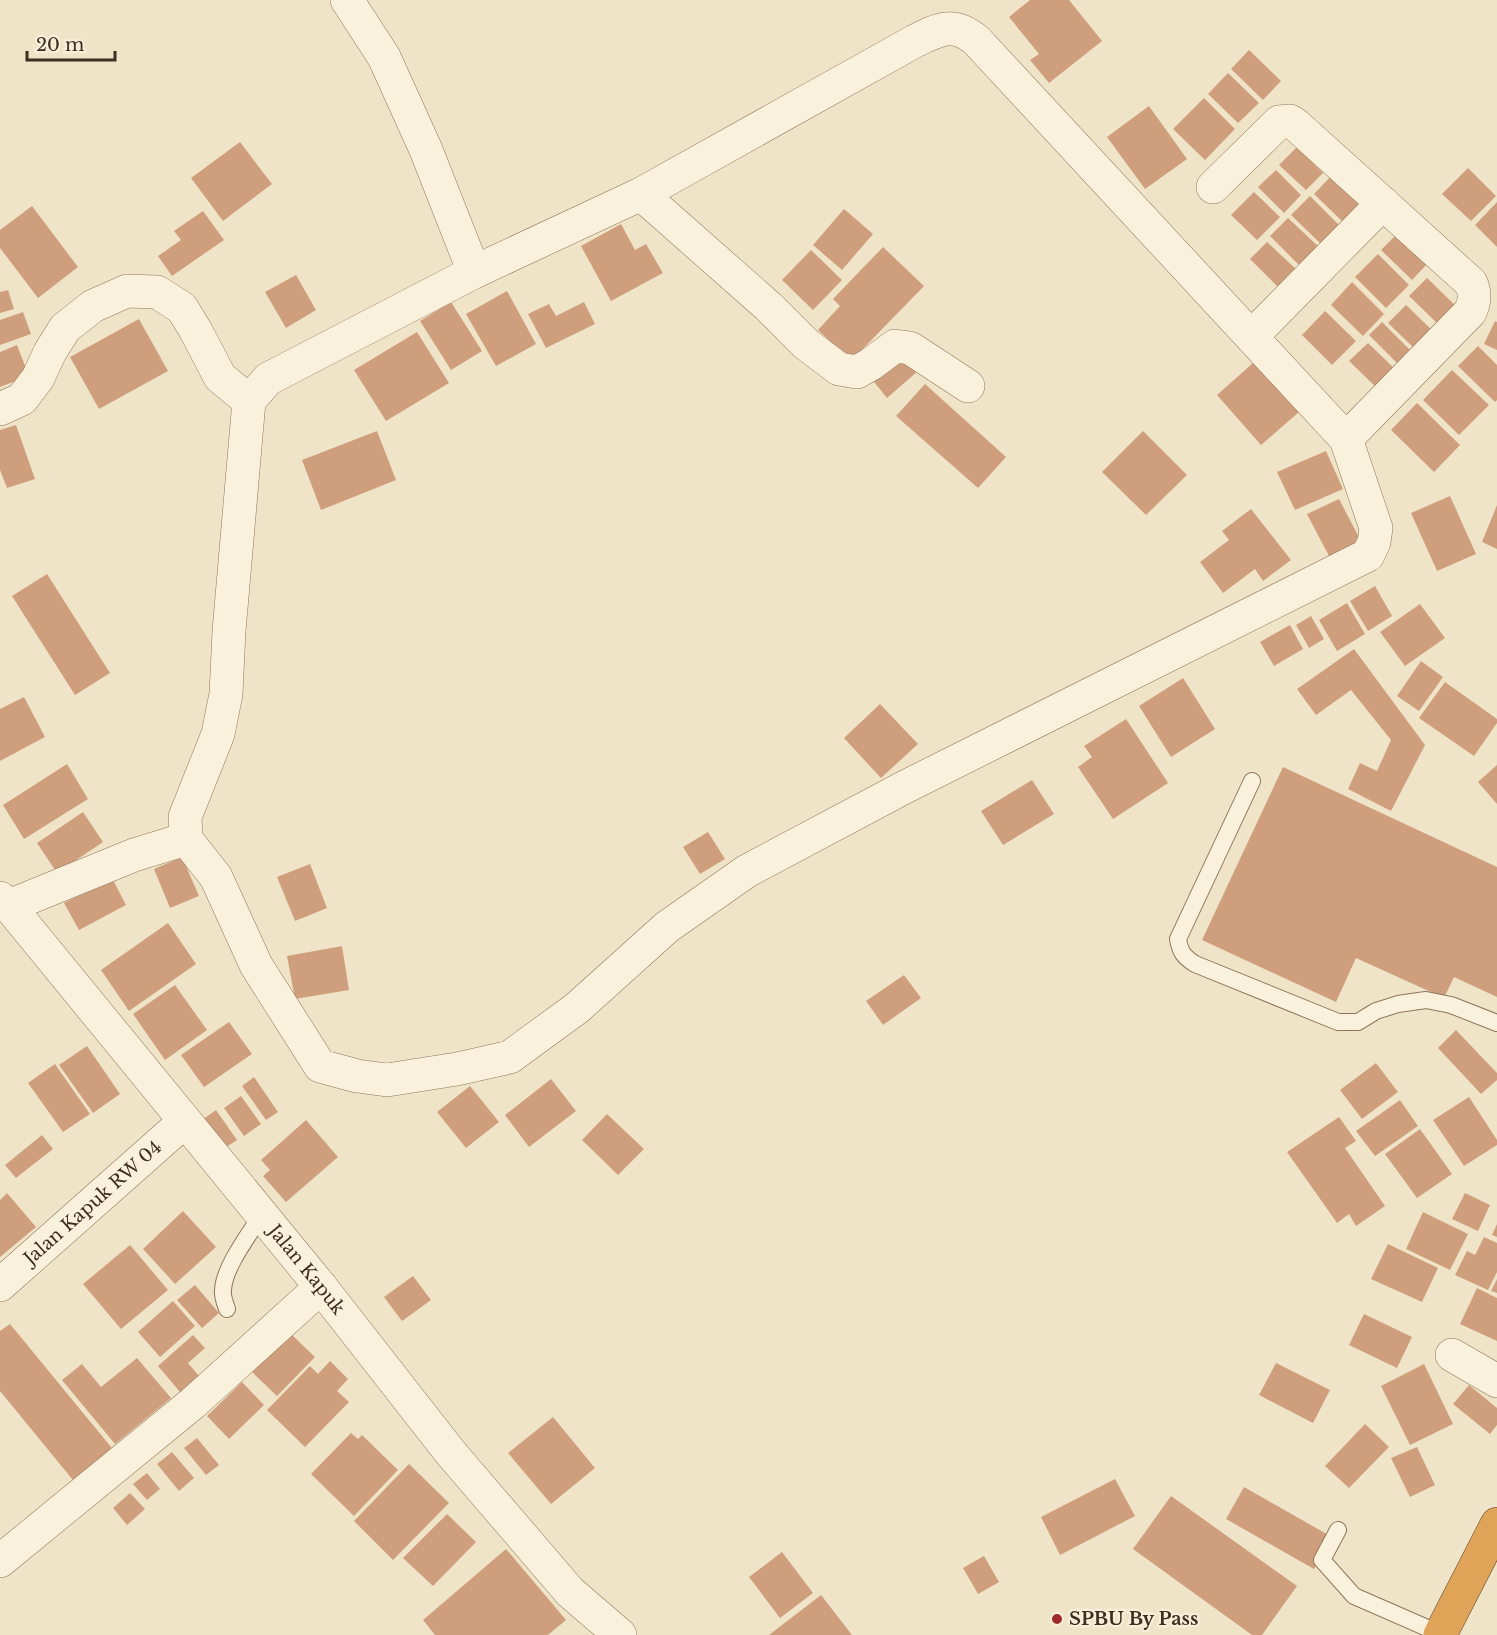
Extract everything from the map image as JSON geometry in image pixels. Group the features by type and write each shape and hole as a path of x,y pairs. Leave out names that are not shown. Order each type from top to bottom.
{"highway":[{"path":"1441,1634 1497,1524"}],"street":[{"path":"347,0 384,57 426,150 474,272"},
{"path":"951,28 966,32 977,41 1346,439 1377,528 1374,542 1368,555 905,787 747,871 667,927 577,1008 510,1058 387,1080 357,1076 320,1066 256,965 216,877 186,839 185,817 218,734 226,694 229,631 249,401 268,379 474,272 641,194 915,40 934,31 951,28"},
{"path":"1213,187 1278,122 1290,121 1471,283 1474,303 1470,312 1346,439"},
{"path":"641,194 763,301 806,344 840,369 857,372 895,346 910,348 969,386"},
{"path":"1252,336 1383,203"},
{"path":"0,409 22,399 38,378 65,328 93,306 127,291 157,292 182,308 220,376 249,401"},
{"path":"4,902 134,855 186,839"},
{"name":"Jalan Kapuk","path":"4,902 262,1214 465,1470 570,1592 620,1635"},
{"name":"Jalan Kapuk RW 04","path":"0,1285 186,1121"},
{"path":"0,1562 193,1403 321,1287"},
{"path":"1452,1355 1497,1381"}],"lane":[{"path":"1252,781 1178,939 1180,950 1185,957 1195,964 1338,1022 1358,1022 1376,1011 1398,1004 1426,1000 1451,1005 1497,1023"},
{"path":"227,1309 222,1293 225,1277 231,1263 262,1214"},
{"path":"1338,1530 1322,1560 1354,1596 1441,1634"}],"building":[{"path":"1030,0 1069,0 1102,41 1049,83 1030,60 1039,54 1009,17"},
{"path":"1249,50 1281,81 1263,100 1231,69"},
{"path":"1228,73 1259,103 1238,123 1208,94"},
{"path":"1204,98 1235,129 1205,160 1173,129"},
{"path":"1149,106 1187,159 1145,189 1107,137"},
{"path":"240,142 272,184 223,221 191,178"},
{"path":"1297,147 1323,173 1306,190 1279,165"},
{"path":"1468,168 1496,196 1471,221 1442,194"},
{"path":"1276,170 1301,195 1284,213 1258,187"},
{"path":"1333,174 1363,202 1343,222 1314,194"},
{"path":"1254,192 1280,217 1257,240 1231,215"},
{"path":"1310,196 1341,227 1322,245 1291,215"},
{"path":"1497,202 1497,247 1475,225"},
{"path":"32,206 78,267 38,298 0,248 0,230"},
{"path":"844,209 873,234 842,270 813,245"},
{"path":"203,211 224,240 172,276 158,256 181,240 174,231"},
{"path":"1288,218 1320,248 1301,267 1270,236"},
{"path":"621,224 635,250 646,244 663,273 611,301 581,246"},
{"path":"1398,233 1428,263 1412,280 1381,250"},
{"path":"1267,242 1297,270 1279,288 1250,259"},
{"path":"883,247 924,286 851,361 818,330 840,306 833,299"},
{"path":"811,250 842,280 813,310 782,280"},
{"path":"1378,254 1409,285 1386,308 1355,277"},
{"path":"296,275 316,310 286,328 265,292"},
{"path":"1427,278 1458,308 1440,326 1409,296"},
{"path":"1352,282 1384,314 1363,336 1331,305"},
{"path":"8,290 14,309 0,313 0,292"},
{"path":"507,291 536,344 496,366 466,314"},
{"path":"451,302 482,351 451,370 420,321"},
{"path":"584,302 595,324 546,348 528,314 549,304 556,316"},
{"path":"1406,305 1432,330 1414,348 1388,323"},
{"path":"1325,311 1356,341 1332,365 1302,335"},
{"path":"23,312 31,334 0,345 0,320"},
{"path":"139,319 168,371 99,409 70,357"},
{"path":"1495,321 1497,322 1497,350 1484,344"},
{"path":"1382,322 1412,352 1399,365 1369,335"},
{"path":"417,332 449,383 386,421 354,370"},
{"path":"1368,343 1397,371 1379,390 1349,361"},
{"path":"17,345 29,376 0,387 0,352"},
{"path":"1478,346 1497,365 1497,400 1495,402 1458,366"},
{"path":"900,351 918,371 887,398 870,377"},
{"path":"1254,362 1299,412 1261,445 1217,395"},
{"path":"1452,370 1489,405 1459,435 1423,400"},
{"path":"925,384 1006,457 978,488 896,416"},
{"path":"1417,403 1460,445 1434,472 1391,430"},
{"path":"16,425 35,479 7,488 0,470 0,430"},
{"path":"377,431 396,480 321,510 302,460"},
{"path":"1143,431 1187,475 1146,515 1102,472"},
{"path":"1326,451 1343,489 1295,510 1277,472"},
{"path":"1450,496 1476,554 1437,571 1411,513"},
{"path":"1339,499 1362,543 1330,558 1307,514"},
{"path":"1497,505 1497,549 1482,542"},
{"path":"1251,509 1291,560 1263,581 1255,569 1223,593 1200,562 1229,540 1222,531"},
{"path":"47,574 110,673 75,695 12,596"},
{"path":"1375,586 1392,616 1368,631 1350,601"},
{"path":"1347,603 1365,634 1337,651 1319,620"},
{"path":"1420,604 1445,638 1405,666 1380,632"},
{"path":"1311,616 1324,639 1309,648 1296,625"},
{"path":"1290,625 1303,649 1274,666 1260,642"},
{"path":"1354,649 1425,745 1391,811 1348,789 1360,763 1377,771 1391,740 1351,690 1316,715 1297,689"},
{"path":"1421,661 1443,677 1419,711 1397,696"},
{"path":"1183,678 1215,729 1171,757 1139,706"},
{"path":"1445,682 1497,719 1497,723 1474,756 1419,718"},
{"path":"24,697 45,737 0,761 0,709"},
{"path":"880,704 918,744 881,778 844,738"},
{"path":"1126,719 1168,783 1113,819 1078,767 1092,757 1084,746"},
{"path":"67,764 88,799 24,839 3,805"},
{"path":"1497,765 1497,804 1478,782"},
{"path":"1283,767 1497,867 1497,997 1454,977 1444,998 1356,958 1336,1002 1202,940"},
{"path":"1032,780 1054,814 1003,845 981,811"},
{"path":"83,812 103,842 57,873 37,843"},
{"path":"708,832 725,859 700,874 683,847"},
{"path":"182,857 199,896 170,908 154,869"},
{"path":"310,864 327,908 295,921 277,877"},
{"path":"112,878 126,905 79,930 64,903"},
{"path":"168,923 196,964 129,1011 101,970"},
{"path":"342,946 349,990 295,999 287,956"},
{"path":"904,975 921,998 883,1025 866,1001"},
{"path":"175,985 207,1030 165,1060 133,1014"},
{"path":"229,1022 252,1054 204,1087 181,1055"},
{"path":"1456,1030 1497,1073 1497,1080 1481,1094 1438,1048"},
{"path":"87,1046 120,1094 93,1113 59,1065"},
{"path":"1376,1063 1398,1092 1362,1119 1340,1090"},
{"path":"55,1064 90,1114 63,1132 28,1083"},
{"path":"254,1077 278,1112 266,1120 242,1086"},
{"path":"551,1079 576,1111 529,1147 505,1115"},
{"path":"470,1086 499,1122 466,1148 437,1112"},
{"path":"241,1096 261,1124 244,1136 224,1108"},
{"path":"1469,1097 1497,1140 1497,1145 1464,1166 1433,1120"},
{"path":"1400,1100 1418,1126 1375,1156 1356,1131"},
{"path":"216,1110 237,1140 219,1152 198,1123"},
{"path":"607,1114 644,1149 618,1175 582,1140"},
{"path":"1339,1117 1356,1141 1345,1148 1385,1206 1356,1226 1349,1214 1337,1223 1287,1152"},
{"path":"306,1120 338,1157 286,1202 263,1176 270,1170 261,1160"},
{"path":"1420,1129 1452,1174 1417,1198 1385,1154"},
{"path":"42,1135 53,1149 16,1178 5,1165"},
{"path":"7,1193 36,1227 0,1257 0,1200"},
{"path":"1465,1193 1490,1205 1478,1231 1452,1219"},
{"path":"183,1211 216,1247 175,1284 143,1249"},
{"path":"1423,1212 1468,1234 1450,1270 1406,1249"},
{"path":"1497,1224 1497,1237 1492,1235"},
{"path":"1484,1237 1497,1243 1497,1272 1488,1290 1455,1275 1467,1251 1475,1255"},
{"path":"1388,1244 1438,1268 1422,1302 1371,1279"},
{"path":"130,1245 168,1290 121,1329 83,1284"},
{"path":"413,1276 431,1300 402,1321 384,1297"},
{"path":"1497,1279 1497,1293 1491,1291"},
{"path":"195,1285 219,1313 202,1328 177,1300"},
{"path":"1477,1288 1497,1298 1497,1341 1460,1324"},
{"path":"173,1301 195,1326 160,1357 138,1332"},
{"path":"1364,1314 1412,1337 1397,1368 1349,1345"},
{"path":"10,1324 116,1453 77,1485 0,1391 0,1331"},
{"path":"290,1333 315,1357 277,1396 252,1372"},
{"path":"193,1335 205,1348 188,1363 199,1376 180,1392 158,1366"},
{"path":"137,1358 171,1398 115,1444 62,1380 82,1364 101,1387"},
{"path":"330,1361 348,1379 337,1391 349,1402 305,1447 267,1410 310,1366 318,1374"},
{"path":"1276,1363 1330,1390 1313,1423 1259,1395"},
{"path":"1424,1364 1453,1424 1410,1445 1381,1386"},
{"path":"242,1382 264,1405 229,1439 207,1416"},
{"path":"1469,1385 1497,1408 1497,1425 1490,1434 1453,1404"},
{"path":"553,1417 595,1468 551,1504 508,1453"},
{"path":"1365,1424 1389,1447 1349,1488 1325,1466"},
{"path":"351,1433 358,1439 362,1435 398,1470 354,1516 311,1474"},
{"path":"197,1438 219,1465 206,1475 184,1448"},
{"path":"1417,1447 1435,1485 1410,1497 1391,1458"},
{"path":"172,1452 194,1478 179,1491 157,1464"},
{"path":"409,1464 449,1503 393,1560 354,1521"},
{"path":"147,1473 160,1489 147,1500 133,1484"},
{"path":"1115,1479 1135,1516 1060,1555 1041,1517"},
{"path":"1244,1487 1332,1537 1314,1569 1226,1519"},
{"path":"130,1493 145,1509 127,1525 113,1508"},
{"path":"1171,1496 1297,1586 1262,1635 1252,1635 1133,1549"},
{"path":"447,1514 476,1542 433,1586 403,1558"},
{"path":"506,1549 566,1620 548,1635 435,1635 423,1620"},
{"path":"782,1552 813,1593 780,1618 749,1577"},
{"path":"984,1556 999,1582 978,1594 963,1568"},
{"path":"821,1595 852,1635 769,1635"}],"place":[{"name":"SPBU By Pass","path":"1057,1619"}]}
